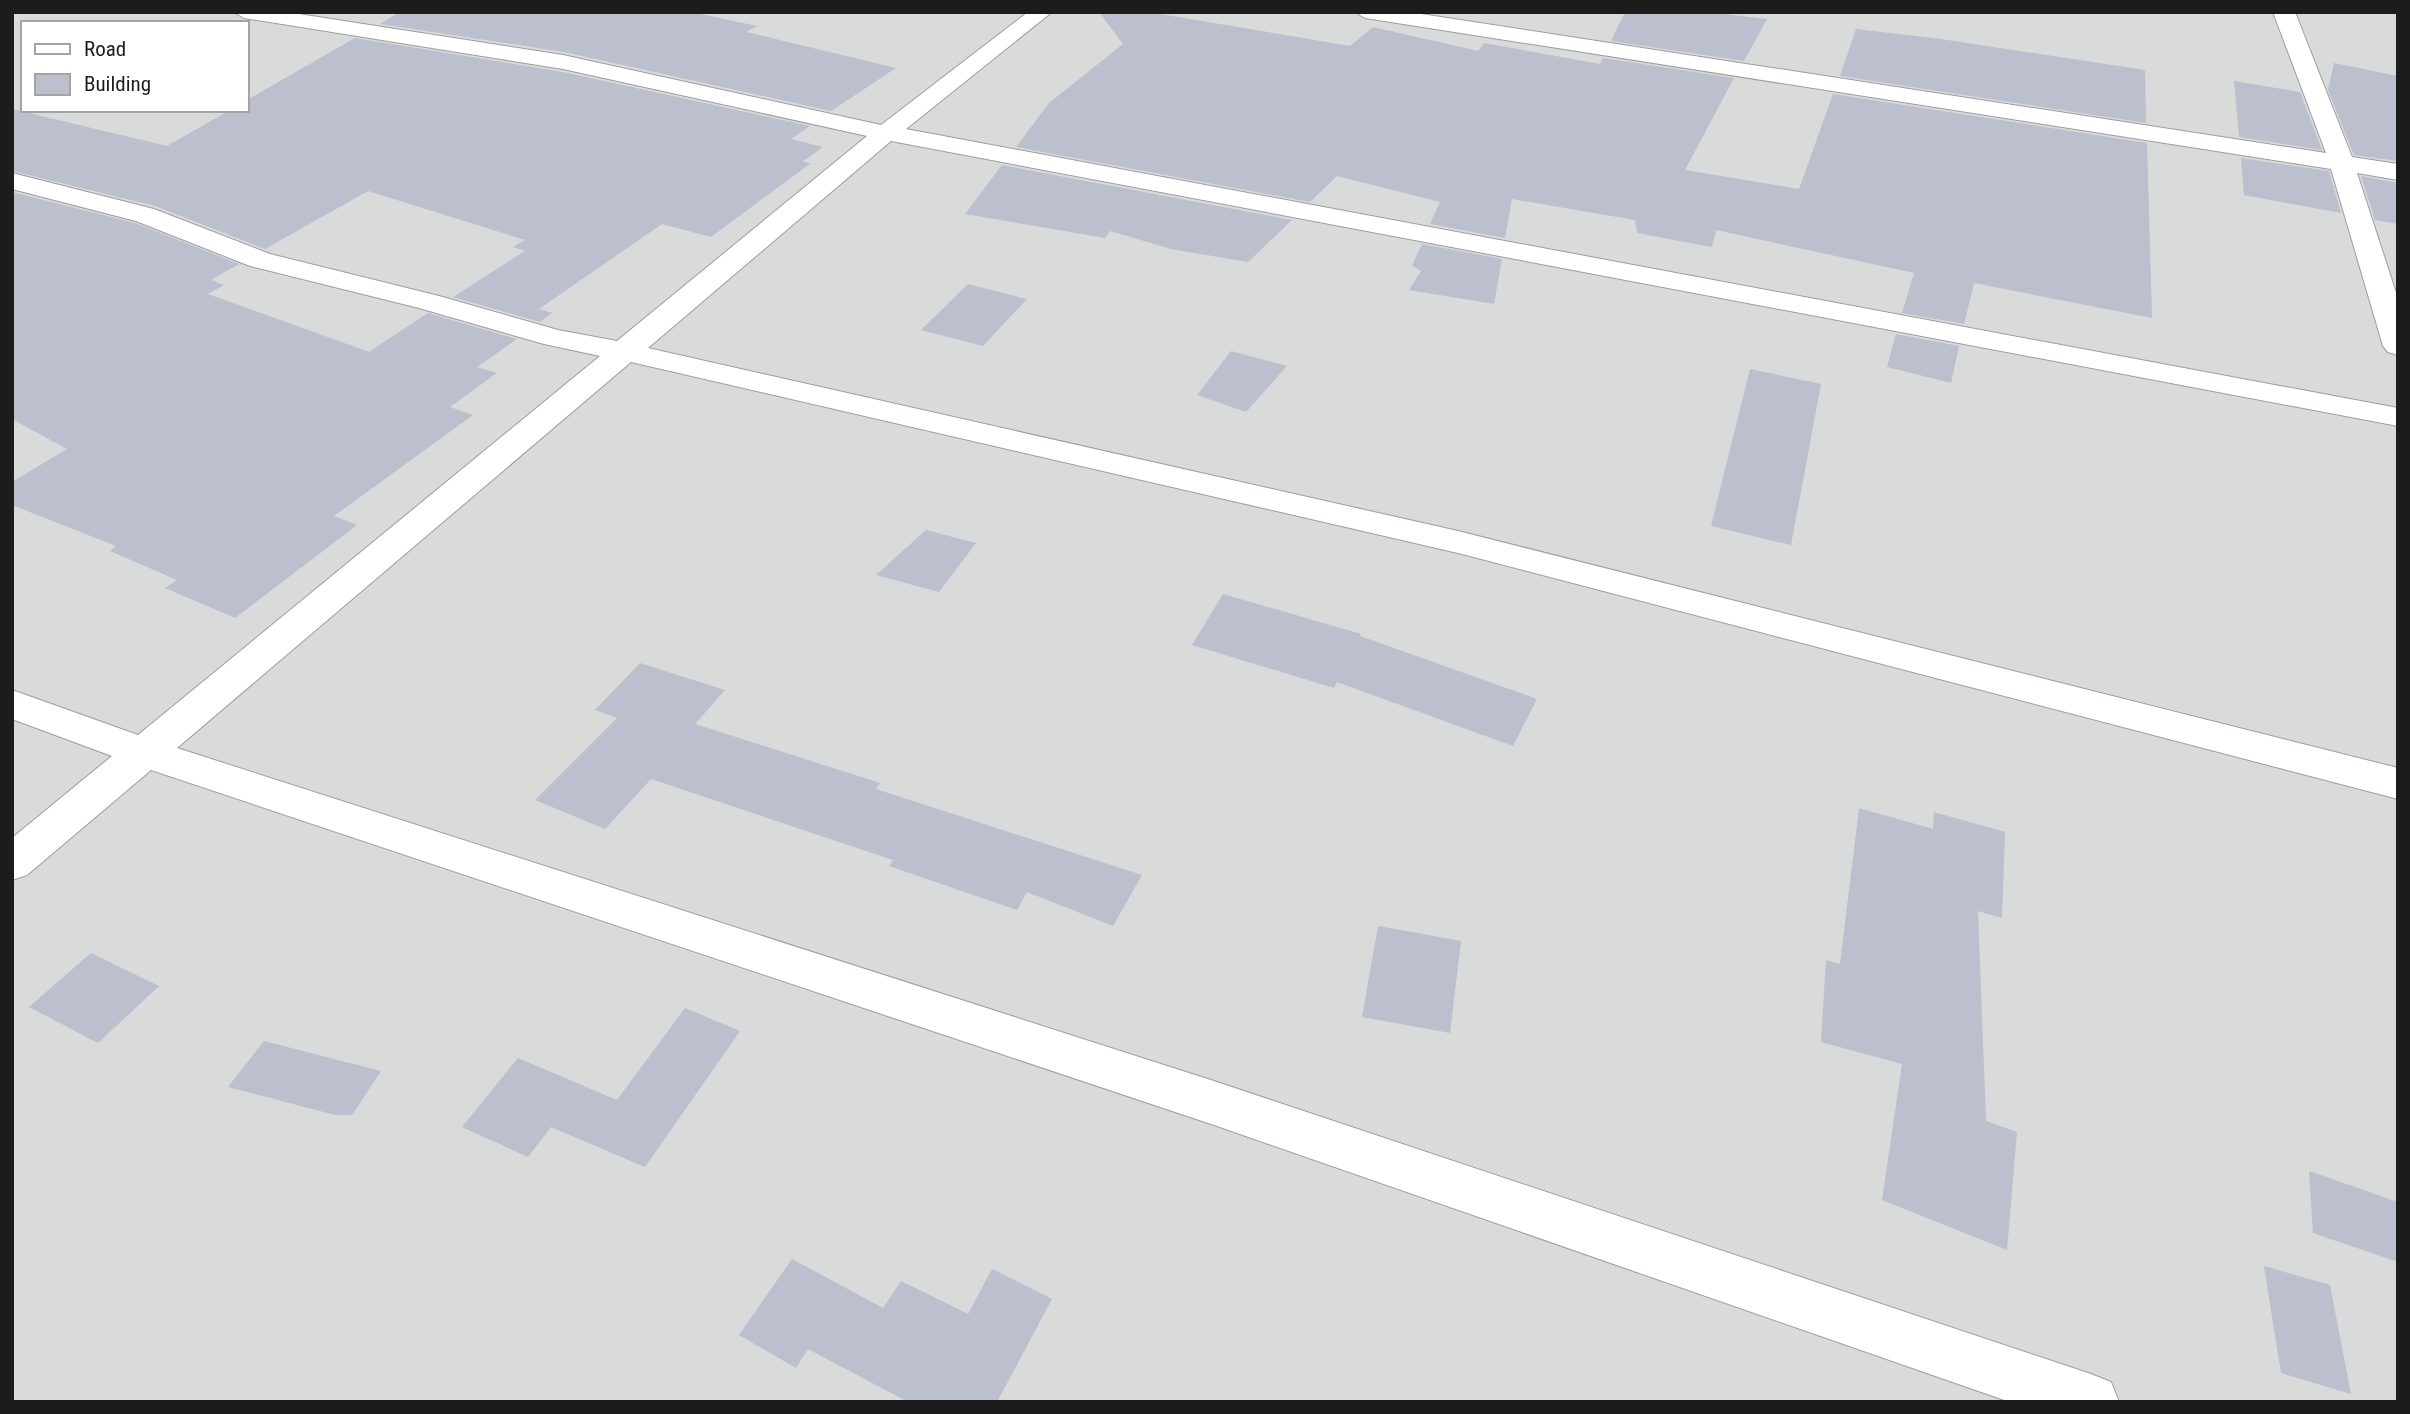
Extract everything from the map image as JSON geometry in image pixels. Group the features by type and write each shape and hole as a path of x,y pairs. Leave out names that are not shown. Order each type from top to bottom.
{"street":[{"path":"244,12 563,62 886,133 2398,417"},
{"path":"12,863 886,133 1042,12"},
{"path":"1365,12 2398,172"},
{"path":"2284,12 2342,164 2398,346"},
{"path":"12,181 145,215 260,260 429,302 554,338 626,352 1458,542 2398,784"},
{"path":"12,704 145,753 1231,1108 2091,1402"}],"shaded area":[{"path":"12,12 2398,12 2398,1402 12,1402"}],"building":[{"path":"400,12 691,12 757,26 746,32 896,68 831,111 564,52 380,24"},
{"path":"1099,12 1148,12 1350,46 1373,27 1478,51 1484,43 1600,64 1603,58 1734,78 1685,170 1799,189 1833,94 2147,143 2152,318 1974,283 1964,324 1902,313 1914,273 1716,230 1712,247 1637,233 1635,220 1512,199 1505,238 1430,224 1440,202 1337,176 1310,202 1016,147 1049,103 1123,44"},
{"path":"1625,12 1705,12 1767,19 1744,61 1611,41"},
{"path":"1856,29 2145,70 2146,123 1840,76"},
{"path":"355,38 563,72 810,126 791,139 823,147 802,162 811,163 711,237 662,224 539,309 552,313 540,322 453,297 525,251 513,247 525,240 368,191 265,249 155,206 12,171 12,109 167,146 226,112 248,112 248,99"},
{"path":"2334,63 2398,76 2398,161 2354,155 2328,90"},
{"path":"2234,81 2300,92 2322,150 2239,137"},
{"path":"2241,158 2329,171 2341,213 2244,195"},
{"path":"1002,165 1292,220 1248,262 1171,249 1110,231 1105,238 965,214"},
{"path":"2361,176 2398,183 2398,224 2375,220"},
{"path":"12,192 135,223 239,264 211,280 224,285 208,294 369,352 428,313 517,339 477,367 497,373 450,407 473,415 334,516 357,525 235,618 165,588 177,580 110,551 116,546 12,505 12,482 67,449 12,419"},
{"path":"1422,244 1502,259 1494,304 1409,290 1421,271 1412,265"},
{"path":"968,284 1027,299 983,346 921,330"},
{"path":"1896,334 1959,346 1951,383 1887,367"},
{"path":"1231,351 1287,366 1246,412 1197,395"},
{"path":"1750,369 1821,384 1791,545 1711,526"},
{"path":"926,530 976,543 939,592 876,575"},
{"path":"1223,594 1361,634 1360,636 1537,699 1513,746 1337,682 1334,688 1192,645"},
{"path":"640,663 725,690 695,724 880,783 876,789 1142,875 1113,926 1027,892 1017,910 889,866 893,860 651,779 605,829 535,800 617,718 595,710"},
{"path":"1859,808 1933,829 1934,812 2005,832 2002,918 1978,911 1986,1121 2017,1132 2007,1250 1882,1200 1902,1064 1821,1042 1826,960 1840,964"},
{"path":"1378,926 1461,941 1450,1033 1362,1017"},
{"path":"91,953 159,986 98,1043 29,1007"},
{"path":"685,1008 740,1031 645,1167 551,1127 528,1157 462,1127 518,1058 617,1100"},
{"path":"264,1041 381,1071 352,1115 335,1115 228,1087"},
{"path":"2309,1171 2398,1202 2398,1262 2313,1233"},
{"path":"792,1259 883,1308 901,1281 968,1314 992,1269 1052,1299 997,1402 908,1402 808,1349 796,1368 739,1335"},
{"path":"2264,1266 2330,1285 2351,1394 2281,1373"}]}
